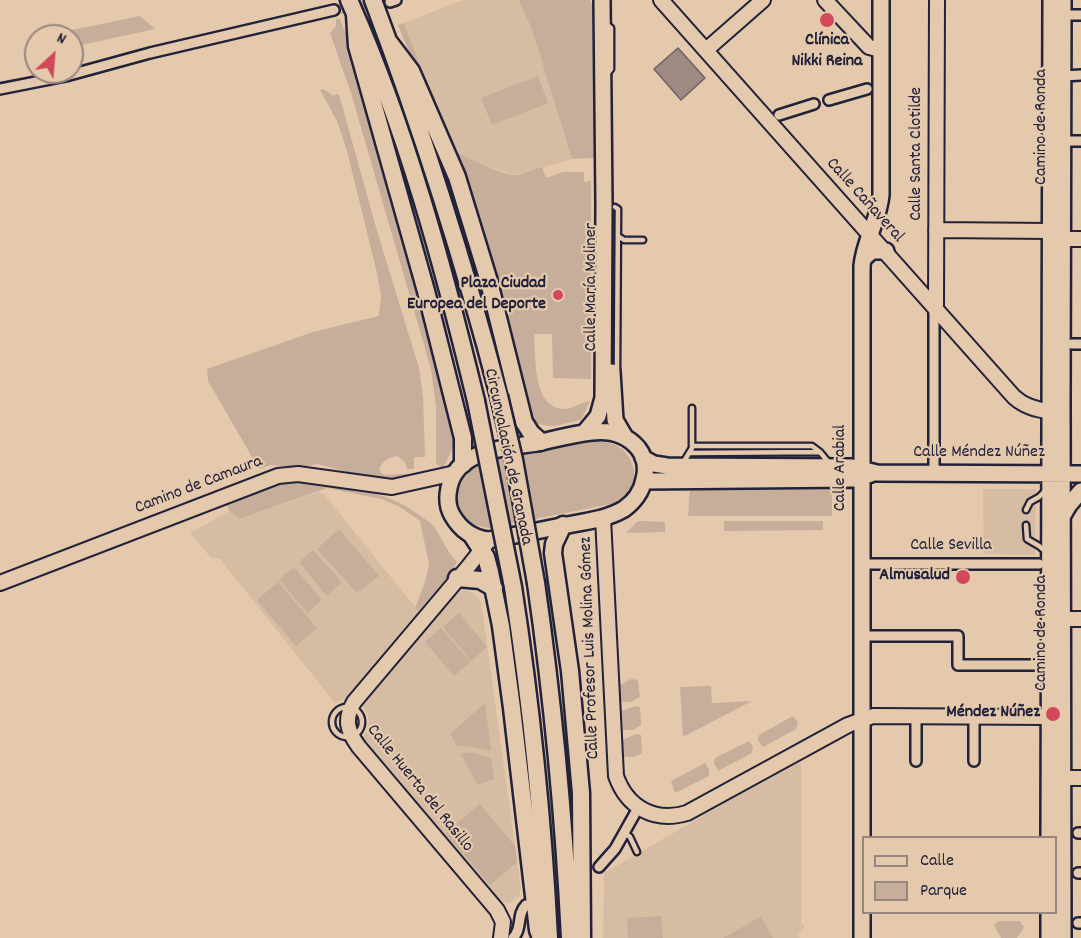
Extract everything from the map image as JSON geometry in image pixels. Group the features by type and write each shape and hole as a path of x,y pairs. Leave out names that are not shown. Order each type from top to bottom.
{"highway":[{"name":"Circunvalación de Granada","path":"386,1 389,42 432,164 472,295 500,396 514,460 536,583 554,718 562,802 570,938"},
{"name":"Circunvalación de Granada","path":"352,7 409,157 454,308 476,401 524,653 540,797 548,894 549,938"},
{"path":"352,7 357,46 426,291 463,438 459,468"},
{"path":"389,42 411,71 457,177 488,278 524,422 531,433 542,442"},
{"path":"563,525 553,553 570,671 581,793 582,938"},
{"path":"477,540 486,557 494,588 512,708 538,930 541,938"},
{"path":"457,578 480,580 494,588"}],"main road":[{"name":"Calle Arabial","path":"862,938 862,564 851,470 862,444 862,259 881,198 881,0"},
{"name":"Calle María Moliner","path":"584,433 611,399 612,385 612,209 615,207 604,136 603,7"},
{"name":"Camino de Ronda","path":"1057,8 1063,75 1063,141 1056,235 1062,400 1044,560 1056,622 1062,699 1063,938"},
{"name":"Camino de Ronda","path":"1049,836 1049,665 1056,622 1062,517 1054,478 1050,411 1056,235 1057,8"},
{"name":"Calle María Moliner","path":"609,166 611,399 615,423 625,437"},
{"path":"862,259 872,250 886,251"},
{"path":"644,458 644,482 633,501 624,509 603,518 477,540 455,521 448,504 449,484 459,468 481,453 584,433 606,432 625,437 644,458 656,465 851,470 853,478 644,482"},
{"name":"Calle Méndez Núñez","path":"851,470 878,473 1054,478 1081,474"},
{"path":"1062,517 1081,491"},
{"path":"1049,717 1062,699"},
{"path":"1049,914 1049,938"}],"street":[{"name":"Calle Cañaveral","path":"661,0 1017,400 1035,409 1050,411"},
{"path":"706,50 763,0"},
{"path":"825,0 869,47 881,50"},
{"name":"Calle Santa Clotilde","path":"934,473 937,0"},
{"path":"1057,8 1081,15"},
{"path":"0,90 334,10"},
{"path":"1063,75 1081,75"},
{"path":"829,100 867,89"},
{"path":"779,115 814,104"},
{"path":"1063,141 1081,141"},
{"path":"936,230 1056,235 1081,239"},
{"path":"914,284 922,288 936,289"},
{"path":"1050,411 1062,400"},
{"name":"Camino de Camaura","path":"0,583 278,476 298,474 392,487 459,468"},
{"name":"Calle Profesor Luis Molina Gómez","path":"603,518 616,776 620,788 638,808"},
{"name":"Calle Huerta del Rasillo","path":"457,578 467,554 477,540"},
{"name":"Calle Huerta del Rasillo","path":"477,540 468,567 351,708 347,723 351,736 497,910 506,936"},
{"name":"Calle Sevilla","path":"862,564 1044,560"},
{"path":"1056,622 1081,619"},
{"path":"862,636 958,636 958,665 1049,665"},
{"path":"599,867 615,849 638,808 663,816 687,813 862,719 873,716 1049,717"},
{"path":"916,717 916,761"},
{"path":"974,717 974,761"},
{"path":"1063,778 1081,778"},
{"path":"506,936 526,905"}],"lane":[{"path":"611,399 617,382 618,209 615,207"},
{"path":"617,235 624,240 644,240"},
{"path":"617,245 624,240"},
{"path":"679,466 690,453 692,446 692,408"},
{"path":"692,446 812,446 851,470"},
{"path":"690,453 820,452"},
{"path":"1026,510 1030,502 1039,497 1054,478"},
{"path":"1026,525 1027,539 1039,546 1044,560"},
{"path":"624,832 630,837 637,852"}],"shaded area":[{"path":"463,0 519,0 532,30 572,159 516,175 480,164 453,151 404,23"},
{"path":"678,48 705,78 681,100 654,69"},
{"path":"983,489 1036,489 1035,555 984,554"},
{"path":"318,492 324,494 418,611 346,699 335,703 220,559 211,558 190,533 230,511 239,519"},
{"path":"461,590 476,595 482,609 521,889 519,896 509,903 498,900 361,738 367,731 369,720 361,704 453,595"},
{"path":"801,762 801,924 805,927 798,935 800,938 603,938 604,873"}],"green space":[{"path":"519,0 590,0 595,11 594,158 572,159 532,30"},
{"path":"140,16 155,29 84,44 84,28"},
{"path":"336,19 340,19 354,54 382,147 456,442 443,468 436,464 436,407 431,369 351,93 330,33 336,26"},
{"name":"Plaza Ciudad Europea del Deporte","path":"404,23 453,151 512,175 542,167 546,178 563,172 584,172 584,182 591,181 591,379 553,378 552,334 534,334 536,367 541,391 546,400 564,409 590,401 581,420 551,426 538,424 527,413 510,339 469,188 462,172 456,166 398,25"},
{"path":"538,76 548,103 492,125 481,98"},
{"path":"323,89 334,96 339,95 419,368 423,397 425,457 414,457 414,469 407,469 405,462 397,456 384,462 379,470 383,475 422,473 422,476 403,483 381,481 318,464 298,468 271,465 259,469 208,381 207,369 313,332 379,316 381,296 377,273 347,151 337,121 320,90"},
{"path":"596,441 616,445 632,462 634,482 632,489 618,501 489,528 470,523 458,509 456,500 460,483 478,463"},
{"path":"300,481 377,494 406,506 433,525 457,562 449,576 418,611 415,608 429,564 420,521 400,507 382,499 327,488 239,519 227,506 262,489"},
{"path":"832,485 832,516 688,516 690,488"},
{"path":"638,521 665,522 665,532 626,533"},
{"path":"724,521 823,521 823,530 724,531"},
{"path":"339,529 379,576 357,593 317,549"},
{"path":"313,550 342,582 327,596 299,562"},
{"path":"294,567 322,600 307,613 279,579"},
{"path":"278,582 317,628 296,646 257,600"},
{"path":"459,613 487,647 471,661 443,627"},
{"path":"441,628 470,662 454,676 425,642"},
{"path":"631,679 638,680 640,697 631,702 621,702 620,685"},
{"path":"711,686 712,703 752,701 683,737 680,687"},
{"path":"485,703 491,751 457,746 450,734"},
{"path":"636,706 640,707 641,725 633,730 623,730 622,711"},
{"path":"793,716 798,722 796,729 763,747 758,741 759,735"},
{"path":"636,734 641,735 642,753 634,757 624,757 623,740"},
{"path":"749,741 753,747 752,753 718,771 714,763 715,758"},
{"path":"460,753 473,753 491,758 494,779 478,785"},
{"path":"705,763 709,776 675,793 671,781"},
{"path":"480,804 515,846 517,862 490,885 445,833"},
{"path":"661,916 663,938 628,938 627,918"},
{"path":"760,917 773,938 723,938"},
{"path":"998,921 1020,921 1024,927 1017,938 1001,938 994,925"}],"tunnel":[{"path":"334,10 390,2"}],"place":[{"name":"Clínica Nikki Reina","path":"827,20"},
{"name":"Plaza Ciudad Europea del Deporte","path":"558,295"},
{"name":"Almusalud","path":"963,577"},
{"name":"Méndez Núñez","path":"1053,714"}]}
